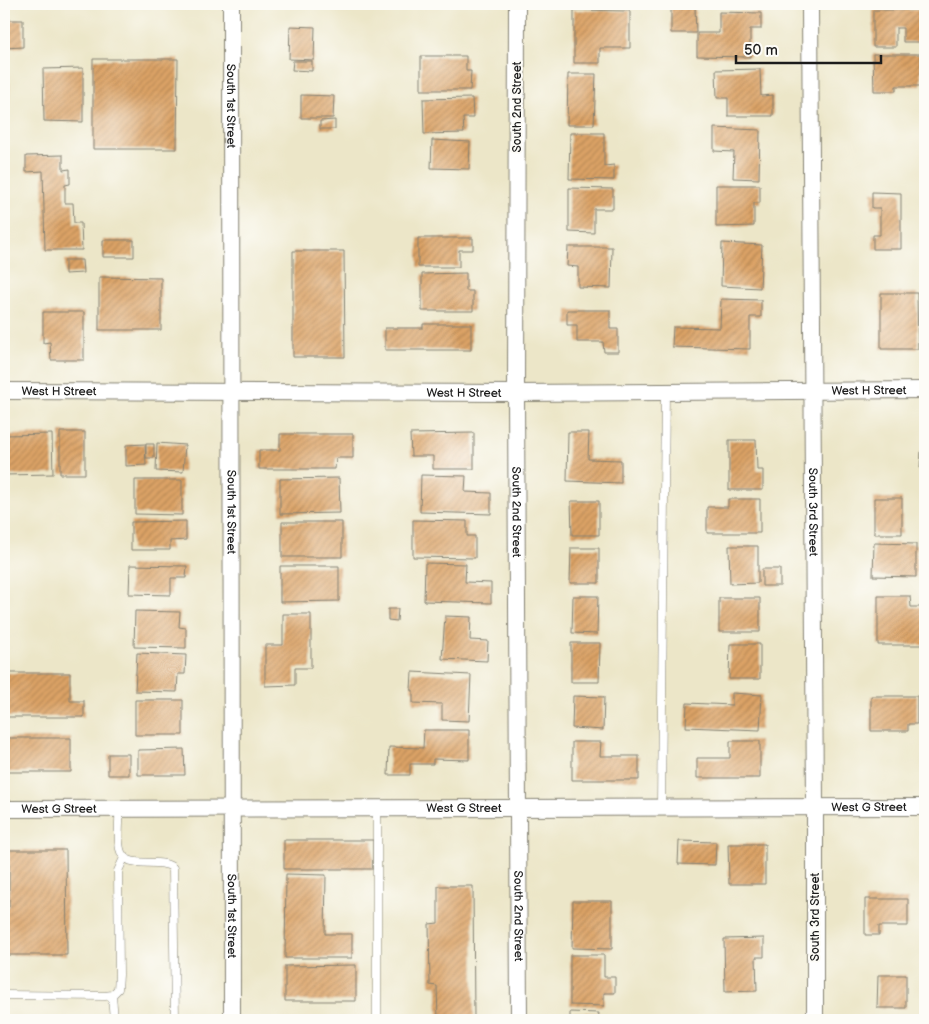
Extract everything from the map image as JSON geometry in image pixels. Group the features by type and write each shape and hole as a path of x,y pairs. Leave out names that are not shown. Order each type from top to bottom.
{"street":[{"name":"South 1st Street","path":"231,4 232,1020"},
{"name":"South 2nd Street","path":"517,4 516,393 519,1020"},
{"name":"South 3rd Street","path":"810,4 815,1020"},
{"name":"West H Street","path":"4,392 516,393 925,390"},
{"name":"West G Street","path":"4,809 925,807"}],"lane":[{"path":"660,808 665,392"},
{"path":"377,808 377,1020"},
{"path":"119,809 120,851 124,858 132,862 161,862 173,868 175,1020"},
{"path":"4,995 112,995 118,989 118,871 124,858"},
{"path":"112,995 114,1020"}],"building":[{"path":"671,7 695,7 696,33 671,33"},
{"path":"574,10 630,11 630,48 600,48 600,63 574,63"},
{"path":"873,10 921,10 921,42 903,42 903,28 896,28 896,47 873,47"},
{"path":"719,12 761,13 761,29 750,29 750,57 697,56 697,33 719,33"},
{"path":"4,20 23,20 23,47 4,48"},
{"path":"290,26 315,27 314,60 289,59"},
{"path":"873,54 921,54 921,86 896,86 896,91 874,91"},
{"path":"421,56 466,56 466,71 471,71 470,90 421,90"},
{"path":"93,59 178,59 177,149 93,149"},
{"path":"293,61 312,61 312,71 292,70"},
{"path":"83,68 83,122 44,121 43,69"},
{"path":"760,69 761,96 773,95 773,116 728,116 728,98 717,98 716,70"},
{"path":"568,74 596,74 594,125 567,125"},
{"path":"4,83 10,83 9,110 4,110"},
{"path":"301,95 334,96 333,118 301,118"},
{"path":"472,98 473,118 463,118 464,133 424,134 423,99"},
{"path":"335,120 335,129 320,129 320,121"},
{"path":"714,128 760,130 759,179 733,178 734,152 714,151"},
{"path":"570,133 604,133 604,166 614,165 614,180 569,179"},
{"path":"432,140 470,142 469,169 431,168"},
{"path":"63,155 63,170 70,169 70,184 65,185 65,203 73,203 74,223 81,223 82,250 45,250 43,171 26,172 26,156"},
{"path":"716,185 760,185 760,203 754,203 754,226 716,227"},
{"path":"569,188 613,189 613,209 594,209 594,233 569,232"},
{"path":"872,192 901,193 901,249 873,249 873,235 880,235 880,208 872,208"},
{"path":"418,238 473,238 473,250 459,250 459,267 418,267"},
{"path":"103,240 134,240 134,257 103,257"},
{"path":"722,243 762,245 760,288 721,286"},
{"path":"568,247 612,247 611,288 578,287 578,267 567,266"},
{"path":"293,251 344,251 345,357 293,357"},
{"path":"65,260 82,260 83,273 65,274"},
{"path":"466,273 466,291 473,291 473,311 422,311 422,274"},
{"path":"99,277 161,278 161,330 99,330"},
{"path":"881,293 917,293 918,349 881,349"},
{"path":"721,299 761,300 761,317 750,317 750,349 672,347 673,327 720,328"},
{"path":"567,310 610,310 610,329 618,329 618,352 604,352 603,342 577,342 577,325 567,325"},
{"path":"43,312 84,312 84,360 51,360 50,342 43,343"},
{"path":"423,324 471,324 471,350 385,350 385,328 423,328"},
{"path":"60,432 85,432 85,474 60,474"},
{"path":"568,432 589,432 588,459 621,460 621,483 567,481"},
{"path":"474,433 474,469 433,469 433,456 411,456 410,434"},
{"path":"52,434 53,474 4,475 4,435"},
{"path":"280,434 353,434 353,458 336,458 335,469 259,469 259,450 280,450"},
{"path":"729,440 756,440 757,470 763,470 763,490 729,490"},
{"path":"157,443 185,445 183,472 156,471"},
{"path":"145,444 146,465 126,466 126,445"},
{"path":"146,444 154,444 154,458 146,458"},
{"path":"921,451 925,451 925,468 920,468"},
{"path":"421,475 466,476 465,492 491,493 491,514 420,512"},
{"path":"339,478 340,513 280,514 280,479"},
{"path":"135,480 182,480 182,515 135,514"},
{"path":"874,498 902,498 902,534 874,534"},
{"path":"728,499 760,499 760,533 707,533 707,507 728,507"},
{"path":"571,501 599,501 599,535 572,535"},
{"path":"413,520 467,521 467,536 475,536 475,558 413,557"},
{"path":"186,521 186,540 170,541 170,550 131,550 131,522"},
{"path":"282,522 342,522 342,557 282,557"},
{"path":"874,543 916,544 916,577 873,576"},
{"path":"729,546 758,546 758,583 730,584"},
{"path":"571,548 599,548 599,583 570,583"},
{"path":"425,563 466,564 465,582 491,583 491,603 424,601"},
{"path":"130,565 187,566 186,578 171,578 171,595 129,594"},
{"path":"280,566 339,566 339,601 280,602"},
{"path":"762,569 780,569 780,586 762,586"},
{"path":"573,596 598,596 597,634 572,633"},
{"path":"878,596 910,596 911,607 925,607 925,645 878,645"},
{"path":"719,598 760,598 760,632 719,632"},
{"path":"388,609 398,609 397,621 388,620"},
{"path":"135,611 180,612 179,627 186,628 186,648 134,647"},
{"path":"283,614 311,614 311,668 295,668 295,685 265,686 265,645 283,645"},
{"path":"445,616 471,617 470,640 488,641 487,661 442,659"},
{"path":"571,643 600,643 599,682 571,682"},
{"path":"730,644 760,644 760,679 729,679"},
{"path":"137,653 186,655 185,674 178,674 177,692 135,691"},
{"path":"412,672 471,675 469,721 442,720 442,704 413,703 413,690 411,690"},
{"path":"4,673 70,673 70,701 84,701 84,717 4,717"},
{"path":"732,693 762,695 760,730 686,727 687,703 732,705"},
{"path":"573,696 604,697 603,730 572,728"},
{"path":"871,696 917,696 917,724 908,724 908,731 871,731"},
{"path":"135,700 183,700 183,735 135,735"},
{"path":"424,730 469,730 469,760 433,759 433,764 410,764 410,775 388,775 389,747 423,748"},
{"path":"4,738 71,738 71,772 4,772"},
{"path":"730,741 760,741 760,778 697,778 697,758 730,758"},
{"path":"572,742 601,742 600,756 639,756 639,780 572,780"},
{"path":"184,749 185,775 138,775 138,750"},
{"path":"108,754 129,754 129,775 108,775"},
{"path":"284,840 373,840 373,869 284,869"},
{"path":"679,841 716,842 715,865 678,864"},
{"path":"728,844 765,844 765,884 729,884"},
{"path":"9,850 66,850 67,955 4,955 4,907 9,907"},
{"path":"286,874 326,875 325,934 352,934 352,958 285,958"},
{"path":"438,886 473,886 474,1020 438,1020 437,986 430,985 429,924 438,923"},
{"path":"865,899 908,899 908,926 879,926 879,935 865,935"},
{"path":"573,901 612,901 612,949 572,948"},
{"path":"764,938 764,957 756,957 757,991 725,992 724,939"},
{"path":"570,955 604,955 604,977 615,977 615,993 604,993 604,1006 570,1005"},
{"path":"356,965 356,1001 285,1001 285,966"},
{"path":"878,975 906,975 906,1008 877,1008"},
{"path":"570,1012 599,1013 598,1020 570,1020"}]}
